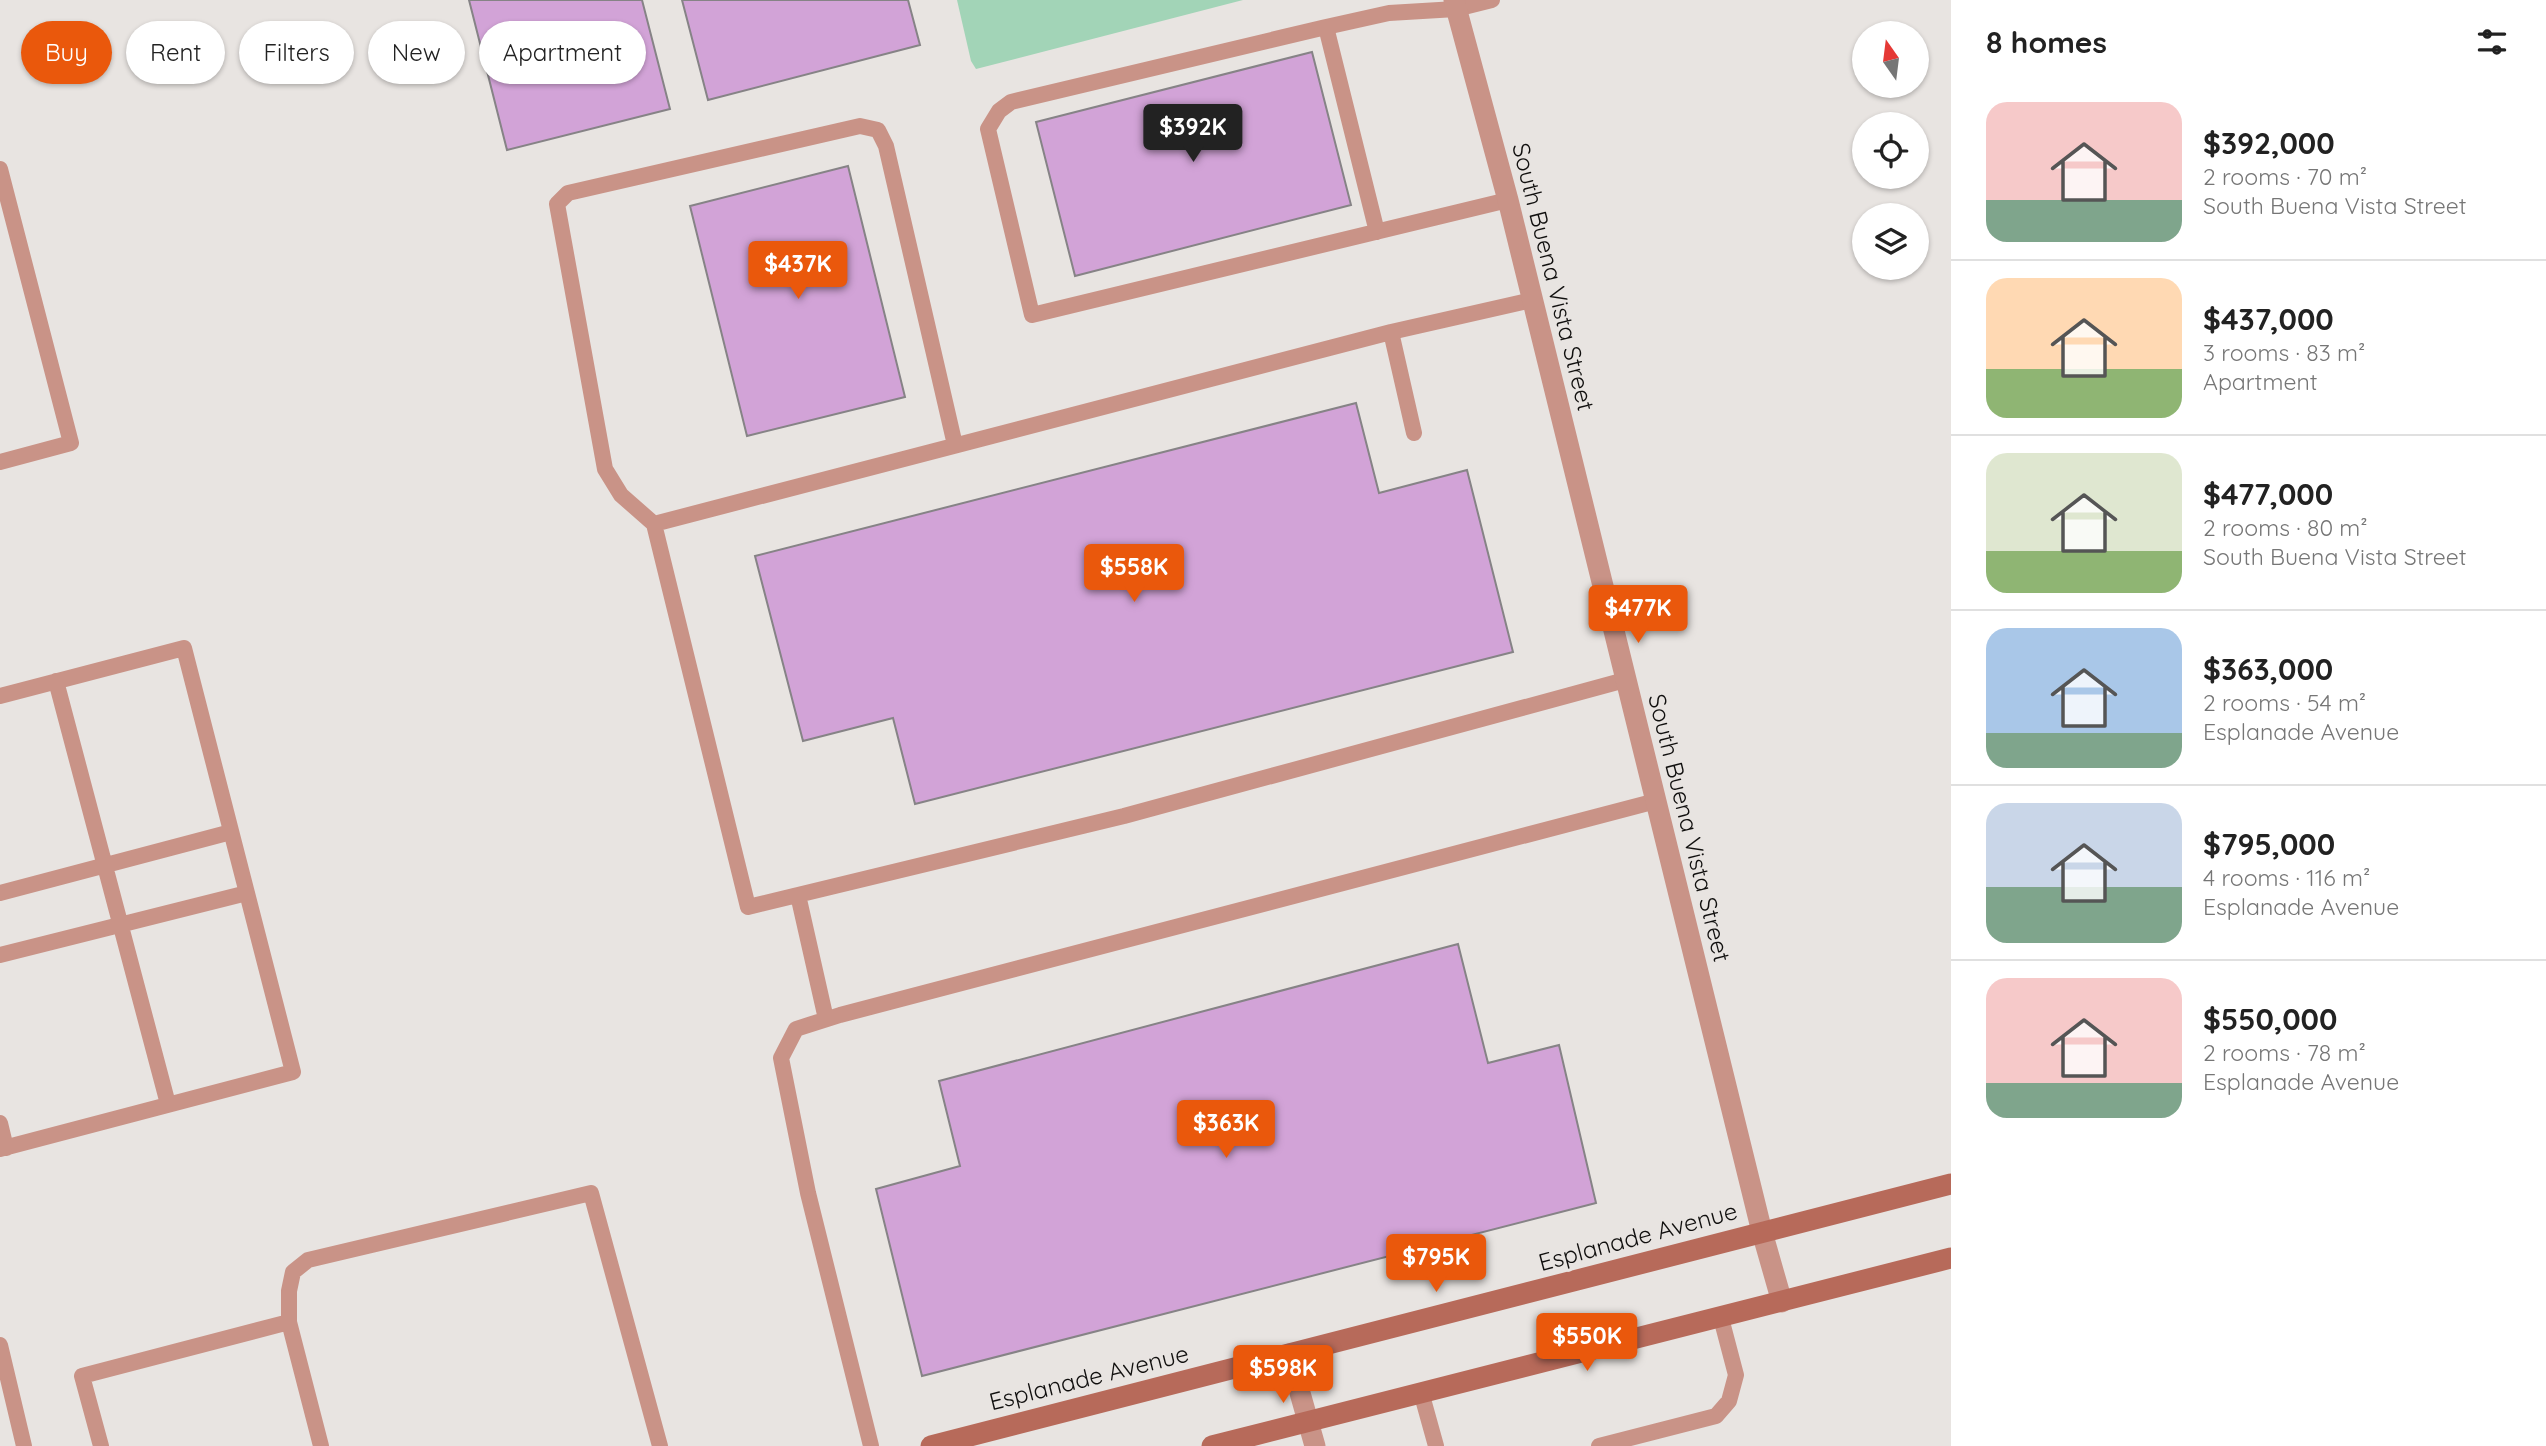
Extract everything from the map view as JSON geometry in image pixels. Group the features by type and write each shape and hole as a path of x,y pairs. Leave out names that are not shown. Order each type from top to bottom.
{"main road":[{"name":"Esplanade Avenue","path":"931,1446 1951,1184"},
{"path":"1212,1446 1951,1258"}],"street":[{"name":"South Buena Vista Street","path":"1455,4 1508,200 1762,1232 1782,1302"},
{"path":"1289,1354 1315,1446"}],"lane":[{"path":"1492,0 1389,13 1011,102 999,111 988,129 1032,316 1508,200"},
{"path":"1326,27 1377,232"},
{"path":"955,445 886,146 878,130 860,126 568,193 557,204 605,469 621,495 654,524 748,907 1124,816 1625,680"},
{"path":"0,169 71,443 0,462"},
{"path":"654,524 1391,332 1532,300"},
{"path":"1391,332 1414,433"},
{"path":"0,696 184,648 293,1072 3,1148 0,1123"},
{"path":"56,681 168,1104"},
{"path":"871,1446 808,1193 781,1058 796,1029 1425,860 1656,801"},
{"path":"0,893 231,832"},
{"path":"0,956 247,893"},
{"path":"798,895 826,1019"},
{"path":"321,1446 289,1322 289,1291 293,1272 308,1260 592,1193 660,1446"},
{"path":"1599,1446 1716,1416 1729,1401 1736,1375 1721,1318"},
{"path":"101,1446 82,1376 289,1322"},
{"path":"0,1345 24,1446"},
{"path":"1421,1392 1436,1446"}],"green space":[{"path":"957,0 1243,0 976,69 971,61"}],"building":[{"path":"469,0 642,0 670,109 507,150 490,84 646,84 646,21 479,21 479,39"},
{"path":"682,0 908,0 920,45 708,100"},
{"path":"1312,52 1351,205 1075,276 1036,122"},
{"path":"848,166 905,397 747,436 690,206"},
{"path":"1356,403 1379,493 1467,470 1513,652 915,804 893,718 803,741 755,556"},
{"path":"1458,944 1488,1063 1559,1045 1596,1203 922,1376 876,1189 960,1166 939,1081"}]}
